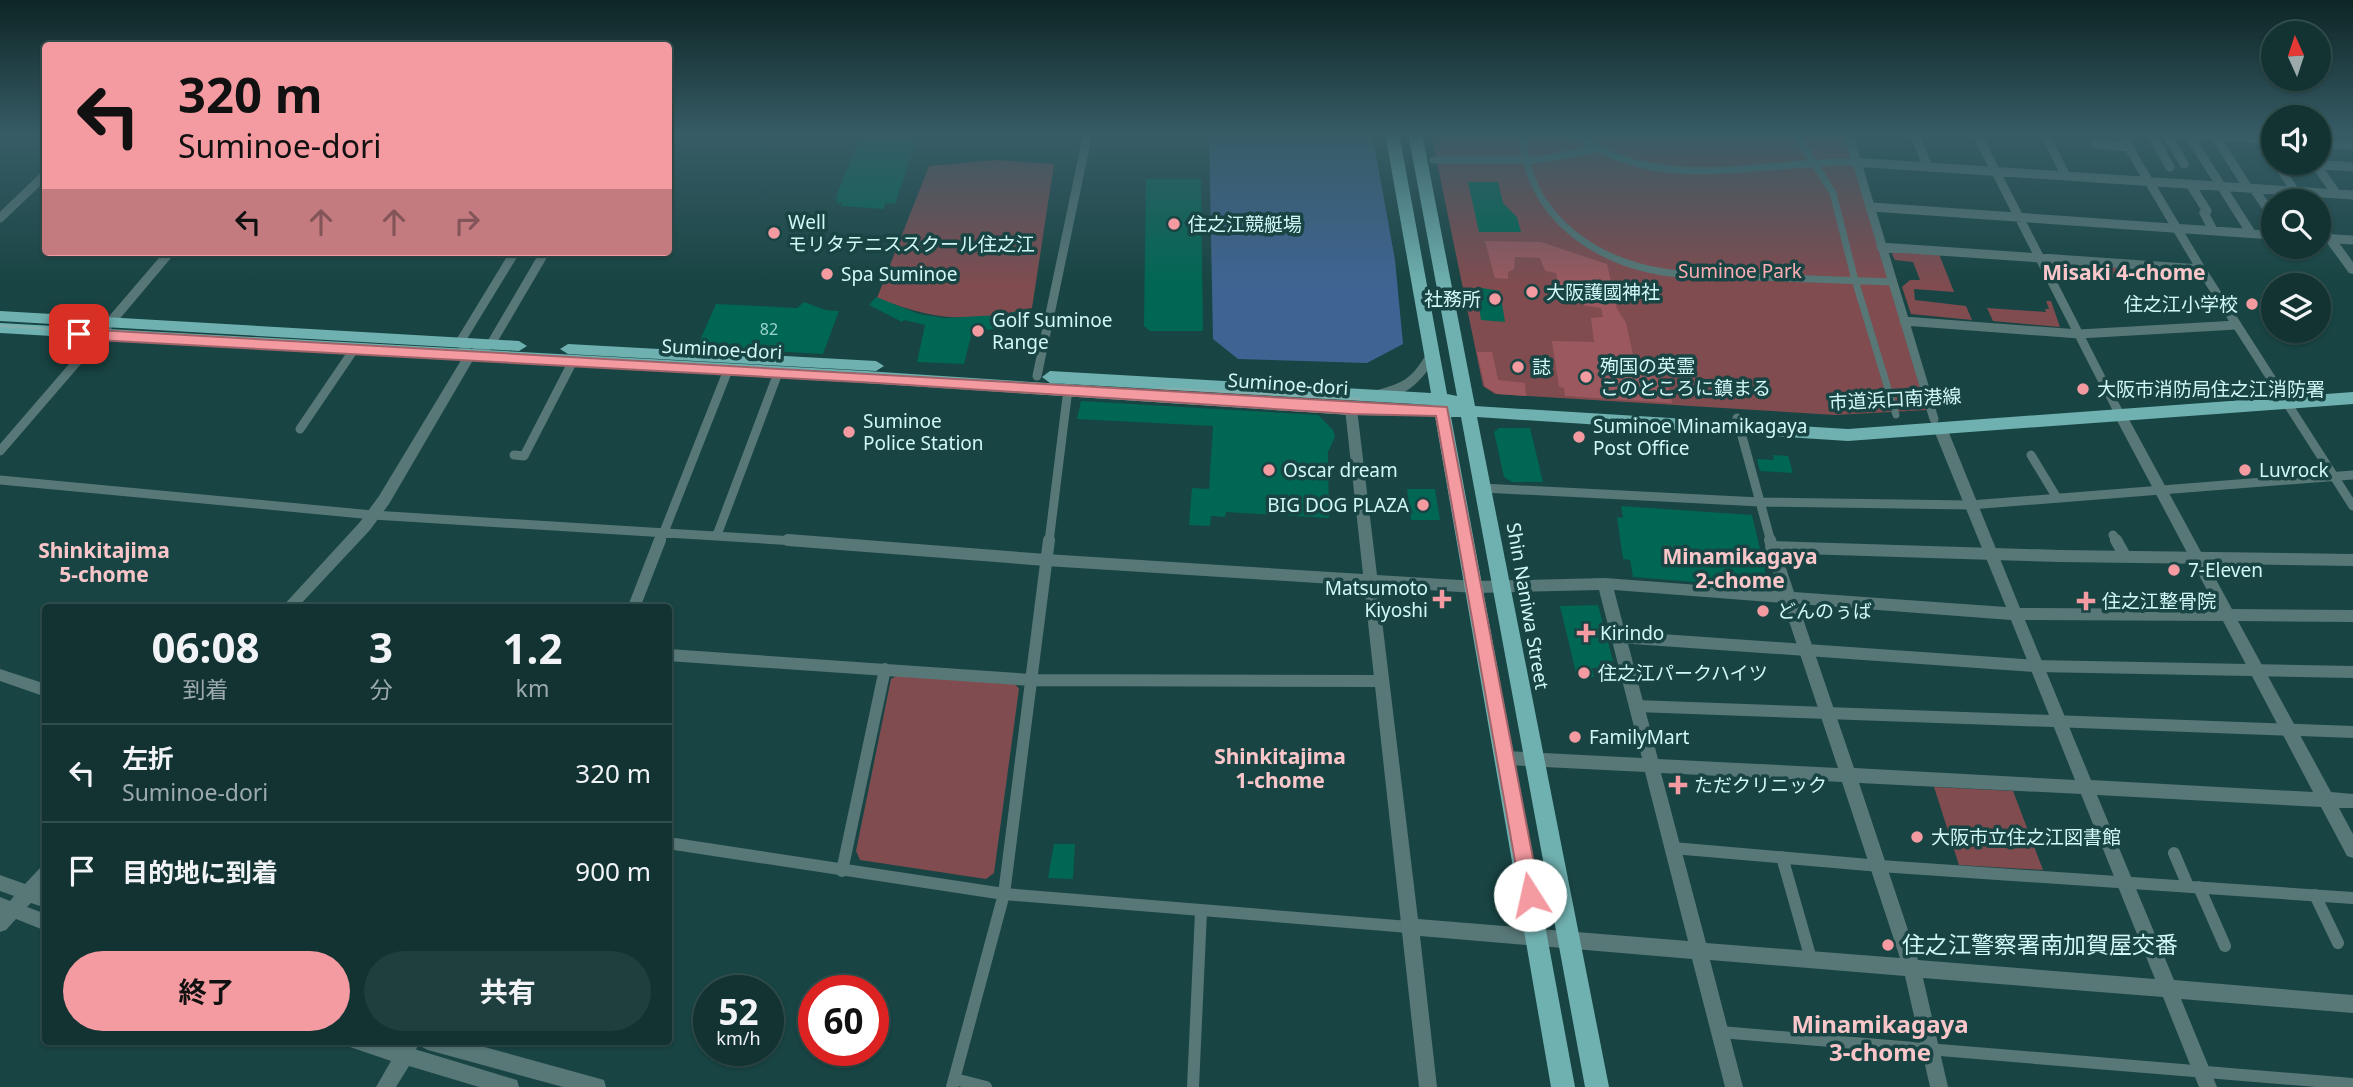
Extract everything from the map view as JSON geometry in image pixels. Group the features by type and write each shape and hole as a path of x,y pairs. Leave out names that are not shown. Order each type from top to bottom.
{"main road":[{"path":"1401,184 1476,587 1563,1087"},
{"name":"Shin Naniwa Street","path":"1425,184 1597,1087"},
{"name":"Suminoe-dori","path":"0,316 104,329 355,348 465,348 491,344 1373,395 1440,405"},
{"name":"Suminoe-dori","path":"0,328 104,329 465,348 573,361 1351,409 1440,405"},
{"name":"市道浜口南港線","path":"1440,405 1739,423 1848,435 1937,424 2283,397 2353,387"},
{"name":"市道浜口南港線","path":"2283,397 2353,398"}],"street":[{"path":"0,218 36,184"},
{"path":"1037,376 1077,184"},
{"path":"1533,184 1540,199 1575,234 1614,257 1648,271 1705,276 1893,282"},
{"path":"1828,184 1833,193 1854,280 1896,415"},
{"path":"1863,184 1937,424 2208,1087"},
{"path":"2002,184 2118,410 2353,850"},
{"path":"2149,184 2201,270 2353,506"},
{"path":"2184,184 2261,190"},
{"path":"2190,184 2207,211 2204,213 2213,230"},
{"path":"2220,184 2251,233"},
{"path":"2248,184 2261,201"},
{"path":"2329,184 2336,194"},
{"path":"2331,194 2352,196"},
{"path":"1872,207 2261,234"},
{"path":"2331,238 2353,240"},
{"path":"2331,246 2353,270"},
{"path":"1881,247 2201,270"},
{"path":"0,451 167,256"},
{"path":"292,604 373,514 513,256"},
{"path":"491,344 543,256"},
{"path":"1905,321 2079,334 2237,325"},
{"path":"300,429 355,348"},
{"path":"1373,395 1398,391 1417,380 1431,356"},
{"path":"514,455 524,456 573,361"},
{"path":"635,604 728,370"},
{"path":"717,535 778,373"},
{"path":"986,1087 953,1083 1004,894 1068,390"},
{"path":"1351,409 1428,1087"},
{"path":"1739,423 1786,596 1849,774 1912,967 1939,1087"},
{"path":"2031,455 2057,498"},
{"path":"1482,488 1760,502 1970,505 2353,475"},
{"path":"0,480 373,514 666,531 1046,561 1369,578 1476,587 1605,584 2014,614 2353,616"},
{"path":"2113,535 2125,556"},
{"path":"1772,547 2353,560"},
{"path":"1605,584 1734,1087"},
{"path":"1618,637 2036,666 2353,672"},
{"path":"672,655 1031,680 1380,681"},
{"path":"842,871 885,669"},
{"path":"0,676 42,690"},
{"path":"1636,706 2353,732"},
{"path":"1506,758 2353,801"},
{"path":"672,845 1004,894 2353,1004"},
{"path":"1672,848 1880,866 2353,898"},
{"path":"2174,853 2225,946"},
{"path":"1782,858 1811,959"},
{"path":"0,924 6,908 28,894 42,878"},
{"path":"0,883 42,899"},
{"path":"2315,895 2338,943"},
{"path":"6,908 42,922"},
{"path":"1193,1087 1201,912"},
{"path":"1720,1032 2353,1084"},
{"path":"382,1045 409,1049 510,1087"},
{"path":"443,1045 597,1087"},
{"path":"385,1087 409,1049"}],"green space":[{"path":"922,184 1051,184 1032,308 989,316 953,317 917,311 877,298"},
{"name":"Suminoe Park","path":"1441,184 1859,184 1927,410 1835,415 1495,394 1483,386"},
{"path":"1895,250 1939,254 1954,292 1914,289 1915,300 1966,306 1972,320 1911,314 1902,287 1910,280 1920,280 1913,262 1895,260 1892,254"},
{"path":"2052,263 2127,268 2132,279 2056,274"},
{"path":"2046,301 2051,301 2060,327 1993,321 1987,308 2046,312 2045,309 2049,309"},
{"path":"898,675 1015,684 1019,689 994,873 986,879 860,860 856,851 891,679"},
{"path":"1934,787 2013,791 2043,870 1959,865"}],"shaded area":[{"path":"1485,241 1541,242 1607,264 1617,309 1626,323 1634,359 1669,389 1672,403 1565,396 1564,388 1559,387 1552,341 1594,342 1591,318 1603,317 1601,308 1583,305 1578,290 1559,288 1556,273 1545,271 1540,258 1515,257 1514,269 1508,272 1508,279 1495,278"},
{"path":"1477,352 1492,352 1498,380 1525,383 1526,396 1498,394 1485,387"}],"water":[{"path":"1210,184 1381,184 1395,260 1403,344 1367,363 1238,359 1213,339"}],"building":[{"path":"841,184 902,184 895,204 885,203 884,209 841,206 842,203 836,203 838,199 835,199"},
{"name":"住之江競艇場","path":"1146,184 1201,184 1203,331 1150,331 1144,326"},
{"path":"1468,184 1498,184 1503,203 1517,217 1521,232 1479,232"},
{"name":"社務所","path":"1476,287 1500,291 1505,322 1481,320"},
{"name":"Golf Suminoe Range","path":"876,297 919,314 945,318 1000,315 1027,309 1029,318 1019,321 1021,325 972,332 964,364 917,362 925,325 904,320 902,322 869,305"},
{"path":"804,302 825,310 839,311 823,354 697,347 716,304 797,308"},
{"name":"Oscar dream","path":"1081,401 1318,415 1333,430 1335,437 1328,452 1329,518 1226,512 1225,517 1211,516 1210,526 1189,525 1192,488 1209,489 1213,426 1077,419"},
{"path":"1499,428 1530,428 1543,482 1512,482 1504,477 1494,432"},
{"path":"1773,455 1788,456 1793,473 1760,471 1757,459 1774,460"},
{"name":"BIG DOG PLAZA","path":"1407,489 1435,489 1440,520 1411,520"},
{"path":"1621,506 1752,515 1769,588 1633,577 1630,560 1623,559 1617,517 1623,518"},
{"name":"Kirindo","path":"1598,605 1613,661 1600,661 1601,668 1592,668 1594,677 1577,677 1560,606"},
{"path":"1054,844 1075,844 1073,879 1048,878"}],"tram line":[{"path":"0,326 794,372 1229,403 1394,410"},
{"path":"1158,388 1360,399"}],"place":[{"name":"住之江競艇場","path":"1174,224"},
{"name":"Well モリタテニススクール住之江","path":"774,233"},
{"name":"Spa Suminoe","path":"827,274"},
{"name":"大阪護國神社","path":"1532,292"},
{"name":"社務所","path":"1495,299"},
{"name":"住之江小学校","path":"2252,304"},
{"name":"Golf Suminoe Range","path":"978,331"},
{"name":"誌","path":"1518,367"},
{"name":"殉国の英霊 このところに鎮まる","path":"1586,377"},
{"name":"大阪市消防局住之江消防署","path":"2083,389"},
{"name":"Suminoe Police Station","path":"849,432"},
{"name":"Suminoe Minamikagaya Post Office","path":"1579,437"},
{"name":"Oscar dream","path":"1269,470"},
{"name":"Luvrock","path":"2245,470"},
{"name":"BIG DOG PLAZA","path":"1423,505"},
{"name":"7-Eleven","path":"2174,570"},
{"name":"Matsumoto Kiyoshi","path":"1442,599"},
{"name":"住之江整骨院","path":"2086,601"},
{"name":"どんのぅば","path":"1763,611"},
{"name":"Kirindo","path":"1586,633"},
{"name":"住之江パークハイツ","path":"1584,673"},
{"name":"FamilyMart","path":"1575,737"},
{"name":"ただクリニック","path":"1678,785"},
{"name":"大阪市立住之江図書館","path":"1917,837"},
{"name":"住之江警察署南加賀屋交番","path":"1888,945"}],"district":[{"name":"Misaki 4-chome","path":"2124,273"},
{"name":"Shinkitajima 5-chome","path":"104,563"},
{"name":"Minamikagaya 2-chome","path":"1740,569"},
{"name":"Shinkitajima 1-chome","path":"1280,769"},
{"name":"Minamikagaya 3-chome","path":"1880,1039"}],"route":[{"path":"79,334 877,378 1351,409 1442,411 1530,895"}]}
